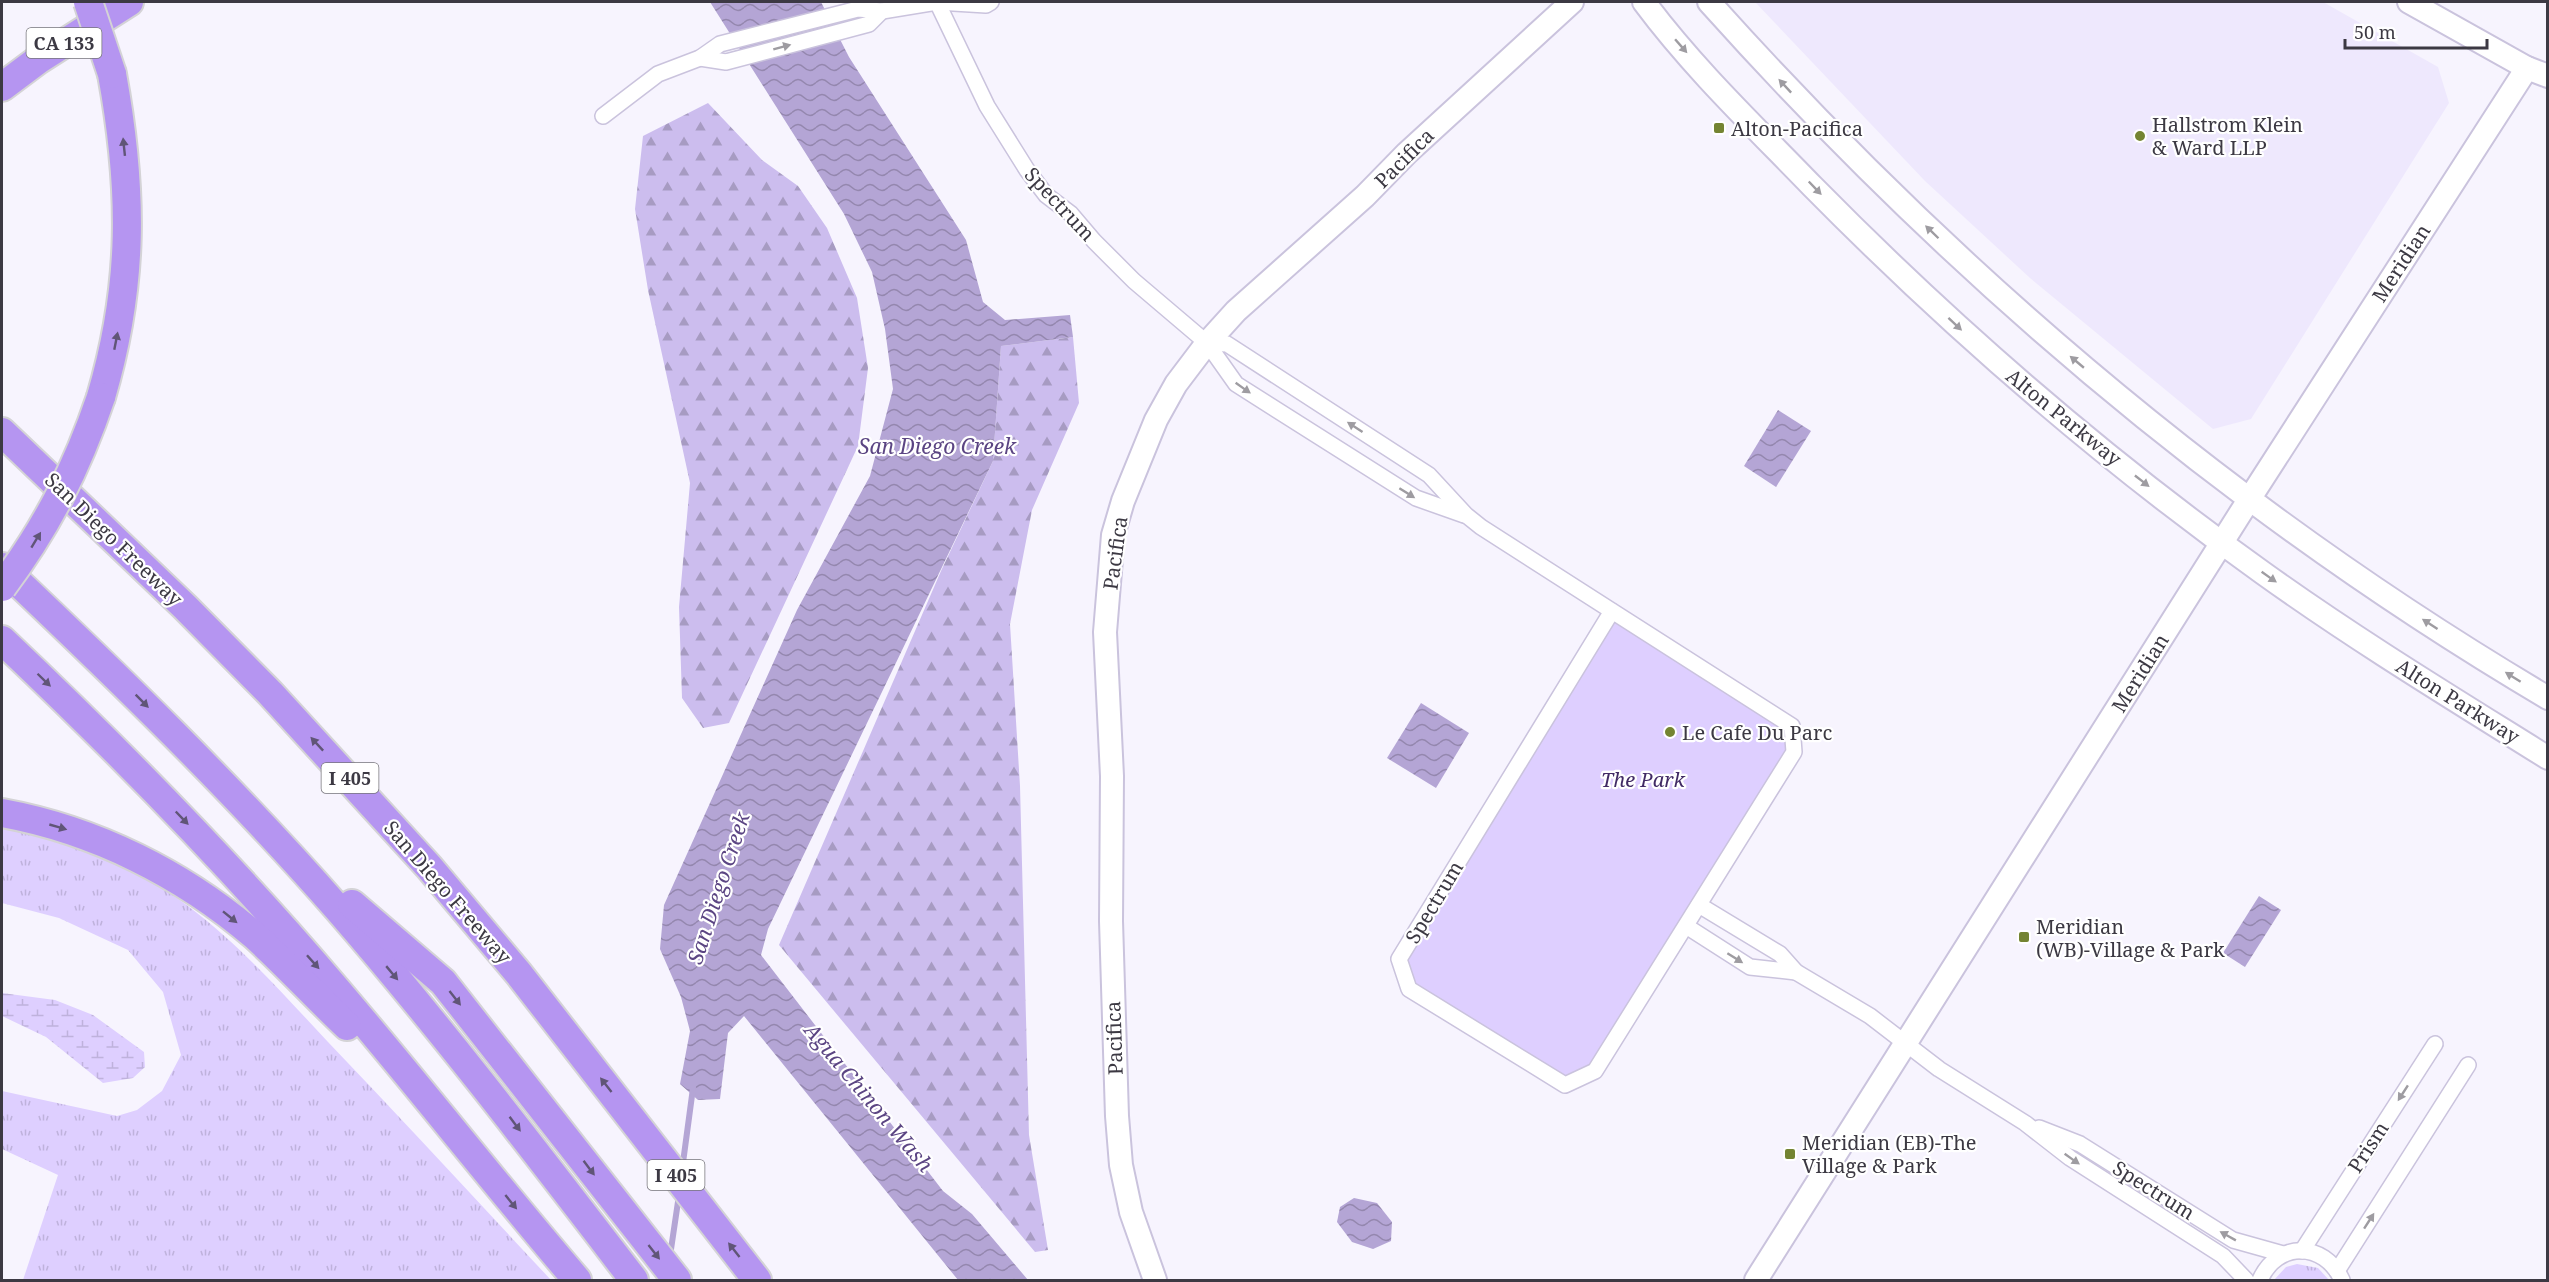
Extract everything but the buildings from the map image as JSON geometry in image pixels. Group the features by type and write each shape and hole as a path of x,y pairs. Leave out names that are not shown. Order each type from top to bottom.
{"highway":[{"path":"2,587 30,549 57,504 85,444 113,356 120,316 128,240 125,157 112,75 88,2"},
{"name":"CA 133","path":"2,87 38,60 129,2"},
{"path":"2,412 25,455"},
{"name":"San Diego Freeway","path":"2,432 185,607 347,775 429,867 519,974 757,1281"},
{"path":"2,567 173,732 344,916 507,1114 630,1275"},
{"path":"2,640 128,762 214,850 331,983 577,1281"},
{"path":"2,813 77,832 106,844 143,861 215,905 280,959 448,1124"},
{"path":"270,834 443,982 677,1281"}],"street":[{"path":"603,116 658,74 700,58 720,44 858,9 882,11 937,2 986,5 991,2"},
{"name":"Spectrum","path":"937,2 987,106 1027,170 1046,195 1071,214 1134,280 1207,343 1236,384 1416,498 1466,515"},
{"name":"Pacifica","path":"1155,1281 1131,1212 1121,1165 1117,1116 1111,921 1112,776 1105,632 1113,535 1123,501 1156,420 1181,377 1207,343 1243,304 1365,196 1415,145 1572,2"},
{"name":"Alton Parkway","path":"1644,2 1744,116 1863,238 2031,392 2222,542 2325,615 2547,758"},
{"path":"1709,2 1813,114 1955,254 2122,399 2250,498 2370,584 2547,698"},
{"path":"2409,2 2537,72"},
{"path":"700,58 726,62 869,24 882,11"},
{"name":"Meridian","path":"1756,1281 2250,498 2537,72"},
{"name":"Spectrum","path":"1207,343 1227,344 1429,475 1466,515 1792,726 1794,752 1595,1071 1565,1085 1409,988 1399,959 1612,610"},
{"name":"Spectrum","path":"1699,905 1780,954 1797,972 1870,1016 1939,1069 2025,1123 2070,1158 2223,1256 2246,1281"},
{"name":"Spectrum","path":"1686,926 1750,967 1797,972"},
{"name":"Prism","path":"2302,1251 2435,1044"},
{"name":"Prism","path":"2339,1276 2468,1065"},
{"name":"Spectrum","path":"2025,1123 2080,1144 2233,1240 2283,1254"},
{"path":"2260,1281 2264,1270 2272,1261 2283,1254 2302,1251 2319,1254 2329,1261 2339,1276"}],"shaded area":[{"path":"1755,2 2323,2 2438,67 2449,103 2251,419 2213,429 2030,278 1925,181"}],"green space":[{"path":"708,103 762,160 798,186 827,228 857,298 868,368 858,446 729,723 703,728 682,698 679,607 690,483 648,290 635,209 643,136"},
{"path":"1073,337 1079,403 1032,510 1010,624 1020,786 1029,1135 1048,1250 1035,1252 779,945 941,571 993,461 1001,346"},
{"name":"The Park","path":"1612,611 1792,726 1794,752 1595,1071 1565,1085 1409,989 1399,959"},
{"path":"2,828 50,839 99,857 168,892 207,921 278,989 551,1280 23,1280 58,1175 2,1149 2,1091 117,1116 137,1110 162,1091 181,1055 163,992 128,950 59,918 2,903"},
{"path":"2,993 55,1000 93,1015 144,1052 145,1067 133,1078 103,1083 46,1037 2,1016"},
{"path":"2297,1264 2318,1268 2329,1280 2274,1280 2286,1267"}],"water":[{"name":"San Diego Creek","path":"710,2 821,2 849,57 966,240 983,302 1005,320 1070,315 1073,337 1001,346 993,461 768,929 761,955 943,1191 972,1214 1028,1280 958,1280 744,1016 728,1033 720,1099 698,1100 680,1084 690,1031 681,997 660,949 664,905 797,610 870,476 893,389 885,329 872,272 844,214"},
{"path":"1778,410 1811,431 1776,487 1744,466"},
{"path":"1421,703 1469,733 1436,788 1387,758"},
{"path":"2259,896 2281,910 2245,967 2223,953"},
{"path":"1354,1198 1377,1203 1392,1222 1391,1241 1373,1249 1352,1242 1337,1222 1340,1207"}],"waterway":[{"name":"San Diego Creek","path":"682,1170 693,1088"},
{"name":"San Diego Creek","path":"670,1256 679,1195"}],"place":[{"name":"Alton-Pacifica","path":"1719,128"},
{"name":"Hallstrom Klein & Ward LLP","path":"2140,136"},
{"name":"Le Cafe Du Parc","path":"1670,732"},
{"name":"Meridian (WB)-Village & Park","path":"2024,937"},
{"name":"Meridian (EB)-The Village & Park","path":"1790,1154"}],"water label":[{"name":"Agua Chinon Wash","path":"869,1097"}]}
